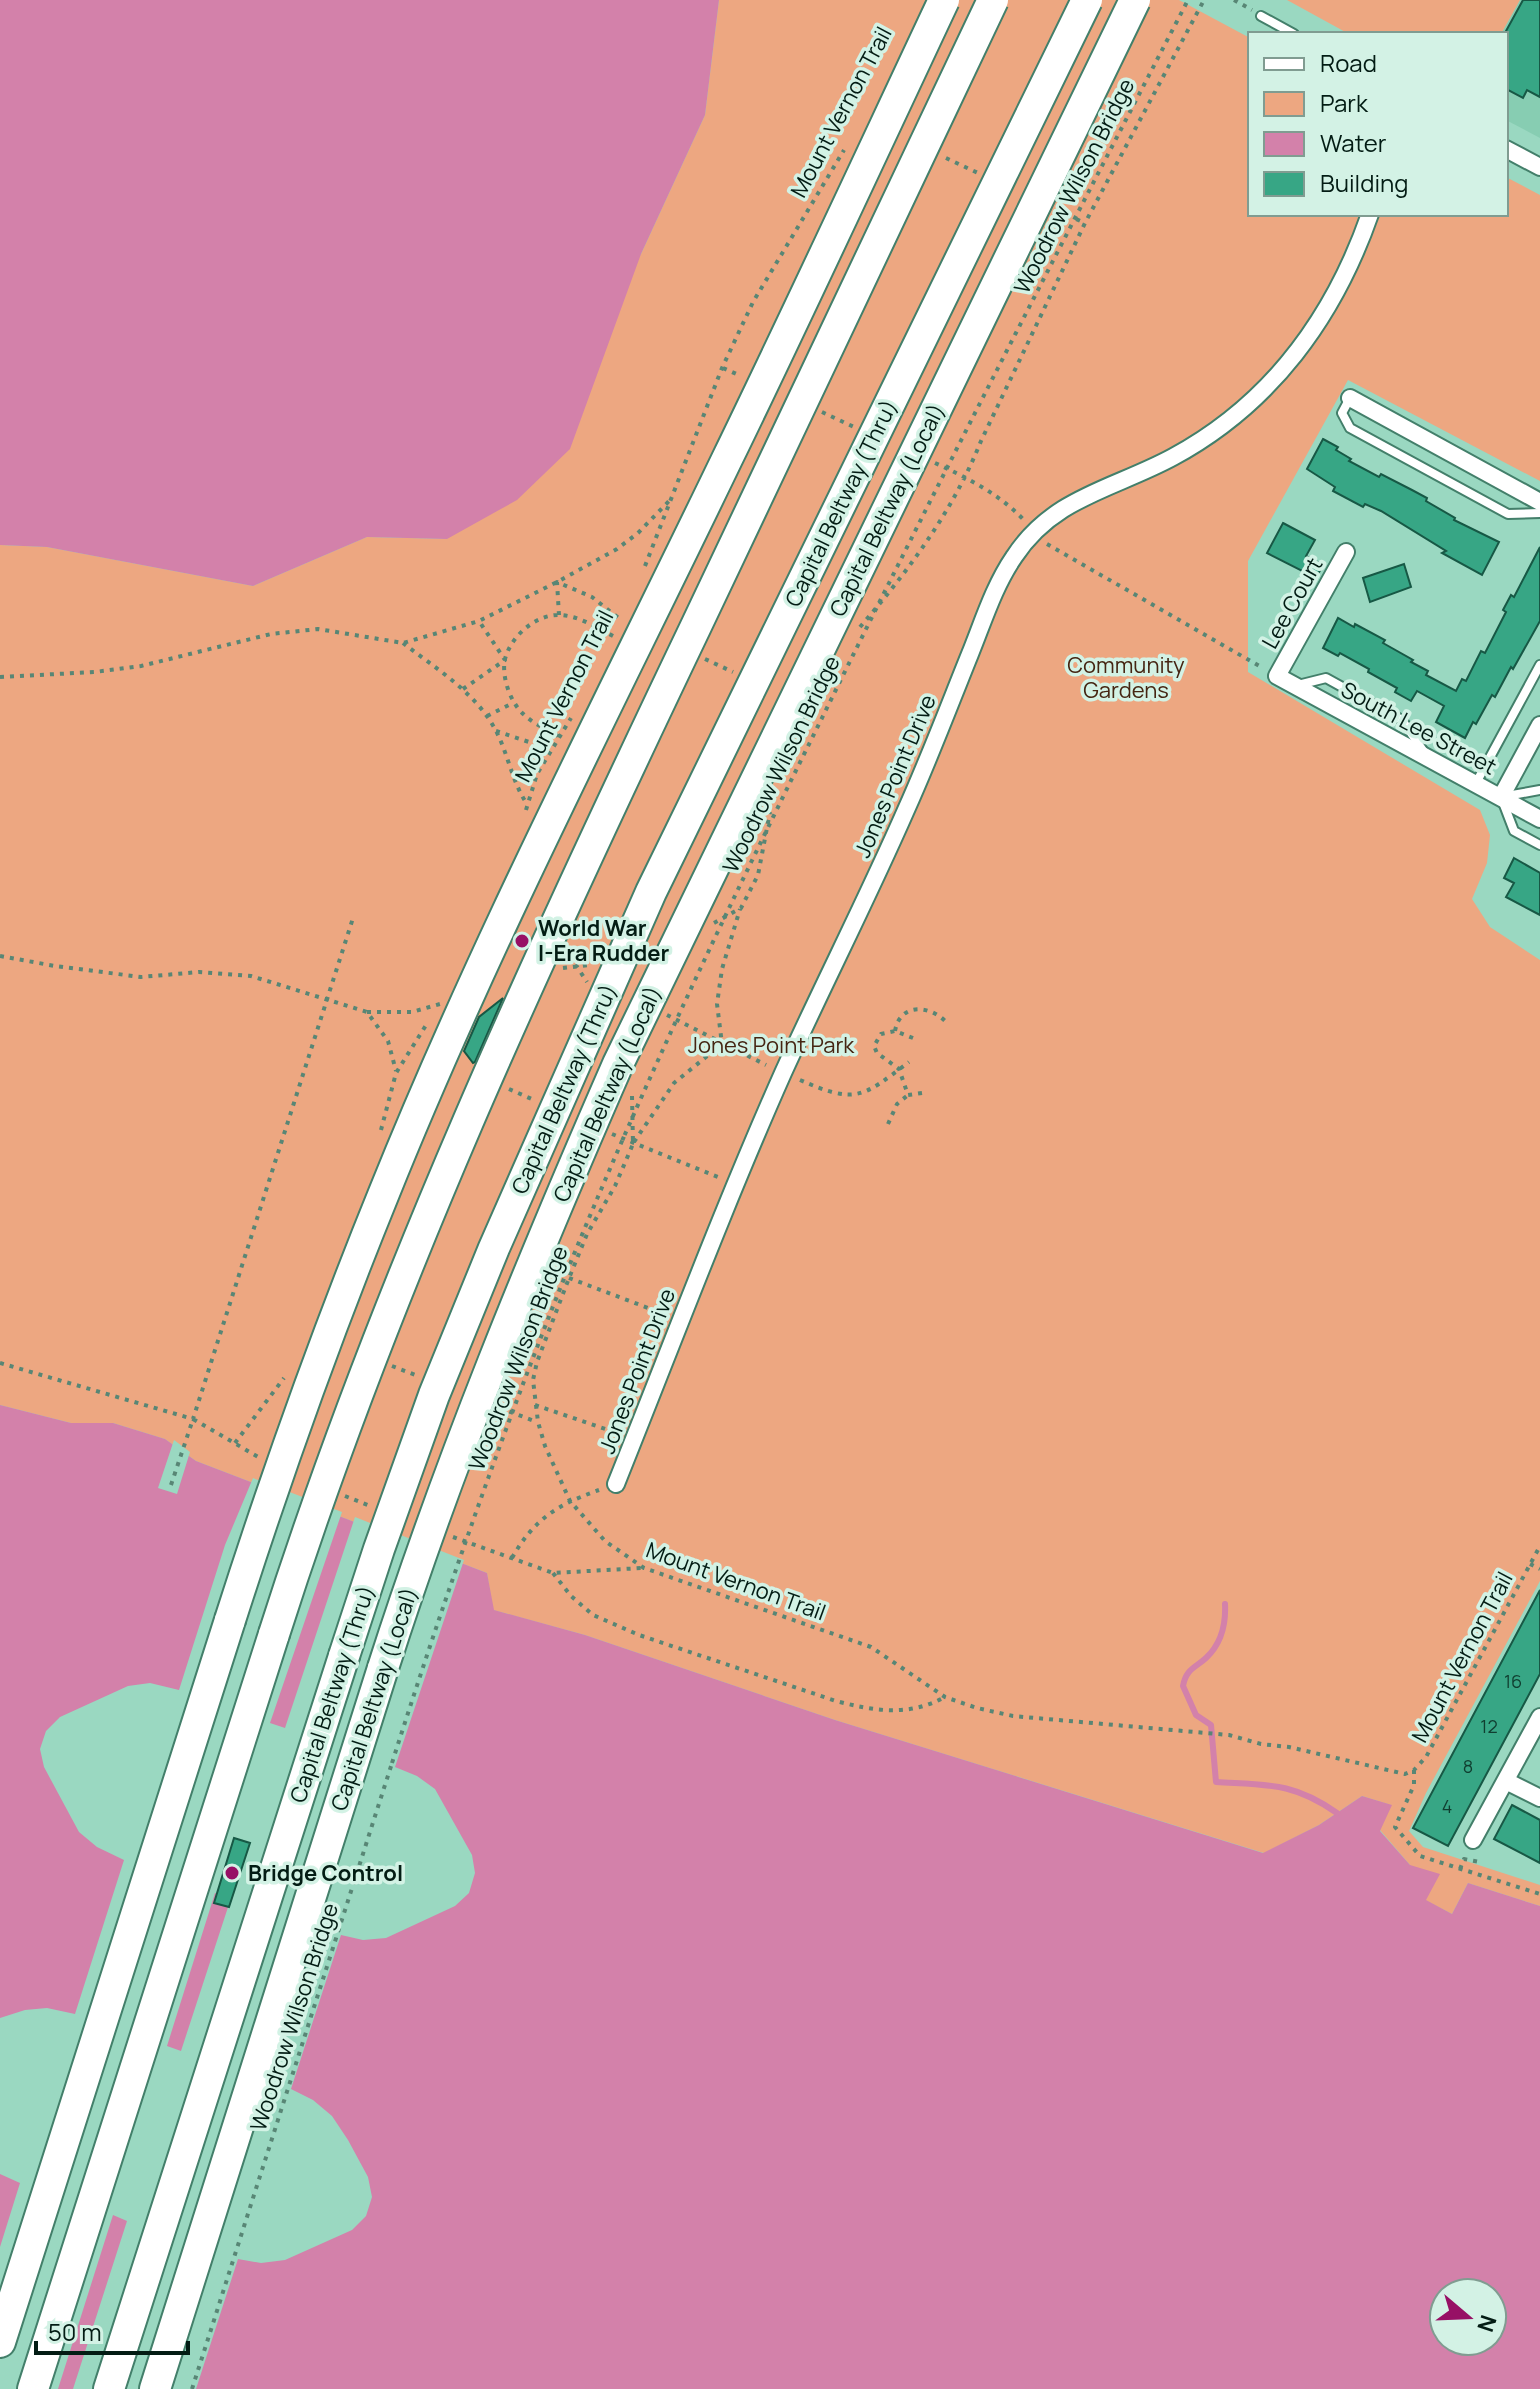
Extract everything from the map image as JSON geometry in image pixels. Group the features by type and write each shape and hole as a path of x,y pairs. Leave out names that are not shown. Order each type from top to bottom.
{"highway":[{"path":"0,2342 264,1514 384,1190 457,1022 551,820 737,440 944,0"},
{"path":"33,2389 321,1491 440,1187 588,853 993,0"},
{"name":"Capital Beltway (Thru)","path":"109,2389 379,1549 434,1395 494,1248 651,892 1087,0"},
{"name":"Capital Beltway (Local)","path":"155,2389 402,1609 472,1412 543,1235 618,1064 694,905 1135,0"}],"street":[{"path":"1508,150 1540,167"},
{"name":"Jones Point Drive","path":"616,1484 735,1184 783,1073 906,812 998,585 1016,553 1034,532 1065,506 1173,457 1203,439 1277,377 1319,324 1357,251 1369,216"},
{"path":"1350,398 1540,502"},
{"name":"Lee Court","path":"1277,676 1346,552"},
{"name":"South Lee Street","path":"1277,676 1540,819"},
{"path":"1501,797 1540,725"},
{"path":"1473,1840 1540,1717"},
{"path":"1506,1781 1540,1798"}],"lane":[{"path":"1261,16 1290,32"},
{"path":"1350,398 1342,413 1350,428 1508,514 1540,513"},
{"path":"1476,783 1540,665"},
{"path":"1540,790 1501,797 1514,831 1540,845"}],"path":[{"name":"Woodrow Wilson Bridge","path":"192,2389 419,1680 499,1448 572,1260 718,928 905,549 1188,0"},
{"path":"1234,0 1261,16"},
{"name":"Mount Vernon Trail","path":"639,579 722,368 753,302 846,146"},
{"path":"940,155 979,174"},
{"path":"1045,205 1085,223"},
{"path":"722,368 750,380"},
{"path":"817,410 858,429"},
{"path":"926,459 966,477 1005,501 1043,542 1277,676"},
{"path":"0,677 95,672 141,666 271,634 318,629 403,643 479,621 557,582 617,549 638,533 674,496"},
{"path":"557,582 559,615 540,619 515,640 505,660 505,677 514,702 531,720 558,736"},
{"name":"Mount Vernon Trail","path":"559,615 583,620 615,636 622,621"},
{"path":"479,621 505,660"},
{"path":"403,643 463,689 487,716 496,731 520,794 528,805"},
{"path":"463,689 505,660"},
{"path":"493,661 498,664"},
{"path":"487,716 514,702"},
{"name":"Mount Vernon Trail","path":"525,814 537,774 573,714"},
{"path":"496,731 550,749"},
{"path":"722,1044 717,1004 722,969 741,908"},
{"path":"171,1485 353,918"},
{"path":"569,955 591,989"},
{"path":"0,956 141,977 199,972 251,976 367,1012 412,1012 442,1003"},
{"path":"576,968 590,975"},
{"path":"656,1009 722,1044 826,1091 855,1096 870,1090 909,1062"},
{"path":"895,1031 901,1015 908,1010 931,1012 947,1023"},
{"path":"367,1012 388,1041 396,1073"},
{"path":"908,1095 899,1069 877,1053 874,1046 881,1034 895,1031 913,1038"},
{"path":"633,1144 674,1083 722,1044"},
{"path":"411,1046 425,1052"},
{"name":"Mount Vernon Trail","path":"631,1083 633,1144 615,1186 587,1234 537,1362 533,1380 535,1405 545,1446 570,1501 605,1541 644,1568 871,1647 945,1697 977,1708 1013,1716 1229,1735 1405,1774 1414,1770 1426,1757 1540,1546"},
{"path":"508,1089 536,1101"},
{"path":"888,1124 897,1104 908,1095 922,1093"},
{"path":"605,1131 735,1184"},
{"path":"569,1278 681,1320"},
{"path":"0,1363 193,1419"},
{"path":"535,1405 634,1439"},
{"path":"512,1558 525,1535 548,1514 570,1501 616,1484"},
{"path":"1530,1564 1540,1569"},
{"path":"553,1573 571,1596 593,1615 639,1635 836,1701 866,1708 904,1711 927,1707 945,1697"},
{"path":"1414,1770 1414,1785 1395,1827 1420,1856 1540,1894"},
{"path":"1460,1869 1464,1859 1480,1862"}],"shaded area":[{"path":"1520,0 1540,0 1540,138 1508,121 1508,32 1502,32"}],"green space":[{"name":"Jones Point Park","path":"719,0 1179,0 1248,37 1248,216 1508,216 1508,178 1540,195 1540,481 1348,380 1248,561 1248,672 1480,810 1490,835 1487,863 1472,899 1490,927 1540,960 1540,1581 1426,1793 1409,1831 1423,1847 1540,1885 1540,1906 1468,1883 1452,1914 1425,1900 1410,1865 1380,1830 1391,1805 1362,1796 1319,1825 1264,1853 835,1720 585,1635 493,1610 487,1573 196,1461 165,1439 113,1423 71,1423 0,1405 0,545 47,547 253,586 367,537 447,539 641,254 705,115"},
{"path":"1287,0 1520,0 1502,32 1345,32"}],"water":[{"path":"0,0 719,0 705,115 641,254 570,449 517,500 447,539 367,537 253,586 47,547 0,545"},
{"path":"0,1405 71,1423 113,1423 165,1439 196,1461 487,1573 494,1610 585,1635 835,1720 1263,1853 1319,1825 1362,1796 1392,1805 1380,1831 1410,1865 1440,1874 1426,1900 1452,1914 1468,1883 1540,1906 1540,2389 0,2389"}],"pier":[{"path":"174,1440 190,1452 177,1494 158,1488"},
{"path":"253,1478 342,1512 270,1723 285,1728 355,1517 464,1560 395,1767 417,1776 435,1789 472,1855 475,1873 469,1893 455,1906 386,1938 363,1940 341,1935 291,2089 313,2100 332,2116 348,2140 368,2177 372,2197 366,2216 352,2230 285,2260 261,2263 238,2259 196,2389 73,2389 127,2221 113,2215 58,2389 0,2389 0,2247 20,2183 0,2174 0,2018 25,2010 47,2008 75,2014 124,1860 97,1847 79,1832 44,1767 40,1749 46,1731 60,1717 128,1686 150,1683 179,1690 225,1545","holes":["215,1893 231,1898 181,2051 167,2046"]}],"building":[{"path":"1523,0 1540,0 1540,97 1527,90 1523,98 1508,90 1506,31"},
{"path":"1323,439 1338,447 1336,450 1351,459 1349,461 1427,498 1426,501 1454,520 1499,542 1482,575 1442,553 1446,551 1381,511 1365,504 1363,507 1333,491 1335,487 1307,469"},
{"path":"1283,523 1315,540 1306,556 1323,565 1316,578 1267,553"},
{"path":"1540,547 1540,621 1513,669 1511,667 1495,697 1492,695 1465,738 1436,722 1444,706 1417,691 1411,701 1395,692 1397,688 1368,672 1369,669 1340,653 1338,656 1323,648 1338,618 1385,640 1383,643 1428,671 1426,675 1456,691 1462,679 1466,681 1481,651 1485,653 1506,612 1503,610 1511,595 1514,597"},
{"path":"1404,564 1411,587 1370,602 1363,578"},
{"path":"1514,858 1540,873 1540,915 1506,897 1514,883 1504,878"},
{"path":"503,998 473,1063 464,1051 479,1017"},
{"path":"1540,1590 1540,1674 1448,1846 1413,1828"},
{"path":"1512,1805 1540,1820 1540,1863 1494,1839"},
{"name":"Bridge Control","path":"234,1838 250,1843 229,1907 214,1903"}],"waterway":[{"path":"1225,1604 1225,1619 1219,1640 1206,1658 1189,1672 1183,1686 1196,1715 1211,1725 1216,1782 1293,1790 1337,1813"}],"place":[{"name":"World War I-Era Rudder","path":"522,941"},
{"name":"Bridge Control","path":"232,1873"}],"park label":[{"name":"Community Gardens","path":"1126,678"}]}
